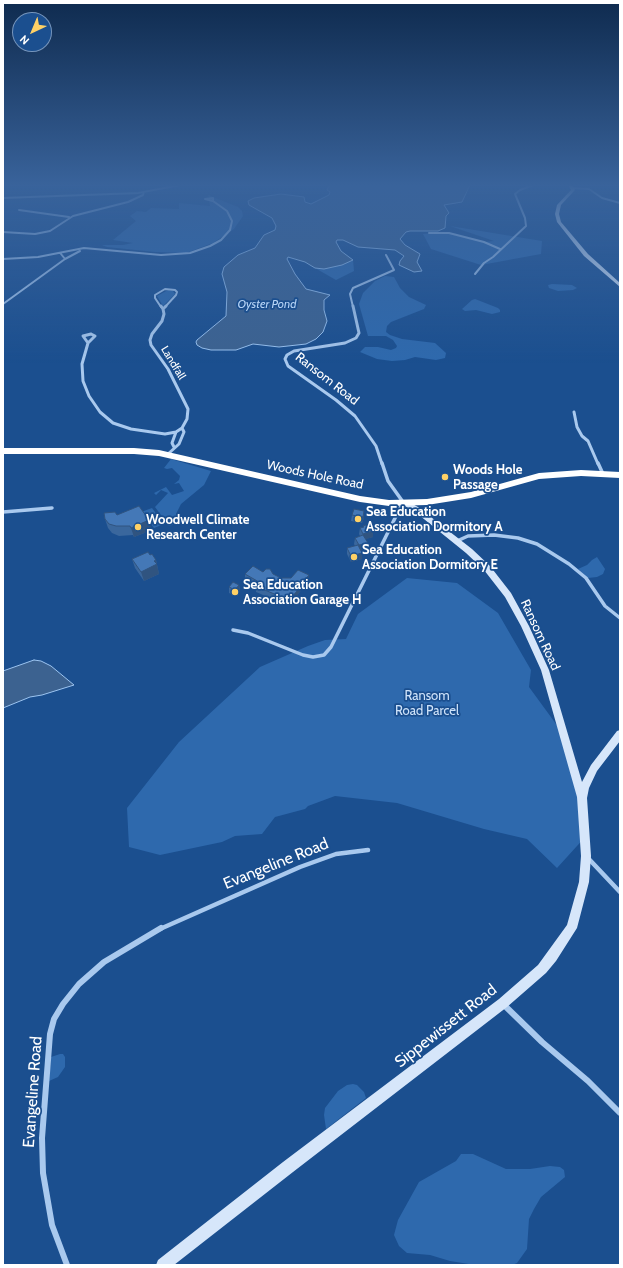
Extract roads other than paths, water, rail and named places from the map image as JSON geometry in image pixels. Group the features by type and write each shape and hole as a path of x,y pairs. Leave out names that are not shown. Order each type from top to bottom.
{"highway":[{"name":"Woods Hole Road","path":"3,452 171,451 360,499 389,503 428,502 471,495 539,476 567,473 620,475"}],"main road":[{"path":"577,244 586,255 620,286"},
{"name":"Ransom Road","path":"402,502 416,509 482,563 500,583 519,613 535,645 545,670 582,798"},
{"name":"Sippewissett Road","path":"163,1265 288,1167 503,1003 542,969 567,937 572,928 580,900 586,856 582,798 587,779 620,734"}],"street":[{"path":"3,259 61,254 84,248 174,255 190,252 213,244"},
{"path":"489,244 500,249"},
{"path":"475,274 484,263 505,244"},
{"path":"3,304 65,259 84,248"},
{"path":"61,254 65,259"},
{"name":"Ransom Road","path":"386,255 394,270 353,288 350,294 359,333 356,338 345,343 294,351 287,355 285,361 293,371 336,400 355,416 370,435 376,446 388,481 402,502"},
{"name":"Landfall","path":"163,309 176,295 177,292 175,290 165,289 155,295 156,300 163,309 163,319 152,334 150,343 168,369 188,409 187,419 182,428 184,432 179,444 171,451"},
{"path":"88,343 82,364 83,381 89,396 100,412 113,423 131,429 165,434 176,432 182,428"},
{"path":"574,412 577,428 582,436 588,441 603,474"},
{"path":"171,451 176,432"},
{"path":"233,630 248,633 303,655 313,657 324,655 331,647 402,502"},
{"path":"3,512 52,508"},
{"path":"457,541 468,536 494,535 518,538 533,542 561,558 586,578 605,606 620,618"},
{"name":"Evangeline Road","path":"66,1265 54,1230 48,1206 43,1172 42,1138 50,1034 54,1019 63,1004 79,984 104,962 166,925 336,854 368,850"},
{"path":"586,856 620,892"},
{"path":"503,1003 542,1042 588,1082 620,1113"}],"water":[{"name":"Oyster Pond","path":"258,244 337,244 341,251 353,260 342,265 324,269 315,268 305,262 288,257 287,259 295,274 306,289 330,295 324,300 324,310 327,321 323,332 316,339 306,344 279,347 253,344 236,350 211,350 202,348 197,345 197,340 226,316 227,292 222,274 224,267 238,255 255,248"},
{"path":"352,244 404,244 420,254 417,262 422,271 414,272 399,265 404,256 395,250 358,247"},
{"path":"34,660 41,661 51,666 74,685 42,695 30,697 3,708 3,671"}],"place":[{"name":"Woods Hole Passage","path":"445,477"},
{"name":"Sea Education Association Dormitory A","path":"358,519"},
{"name":"Woodwell Climate Research Center","path":"138,527"},
{"name":"Sea Education Association Dormitory E","path":"354,557"},
{"name":"Sea Education Association Garage H","path":"235,592"}],"park label":[{"name":"Ransom Road Parcel","path":"427,704"}]}
